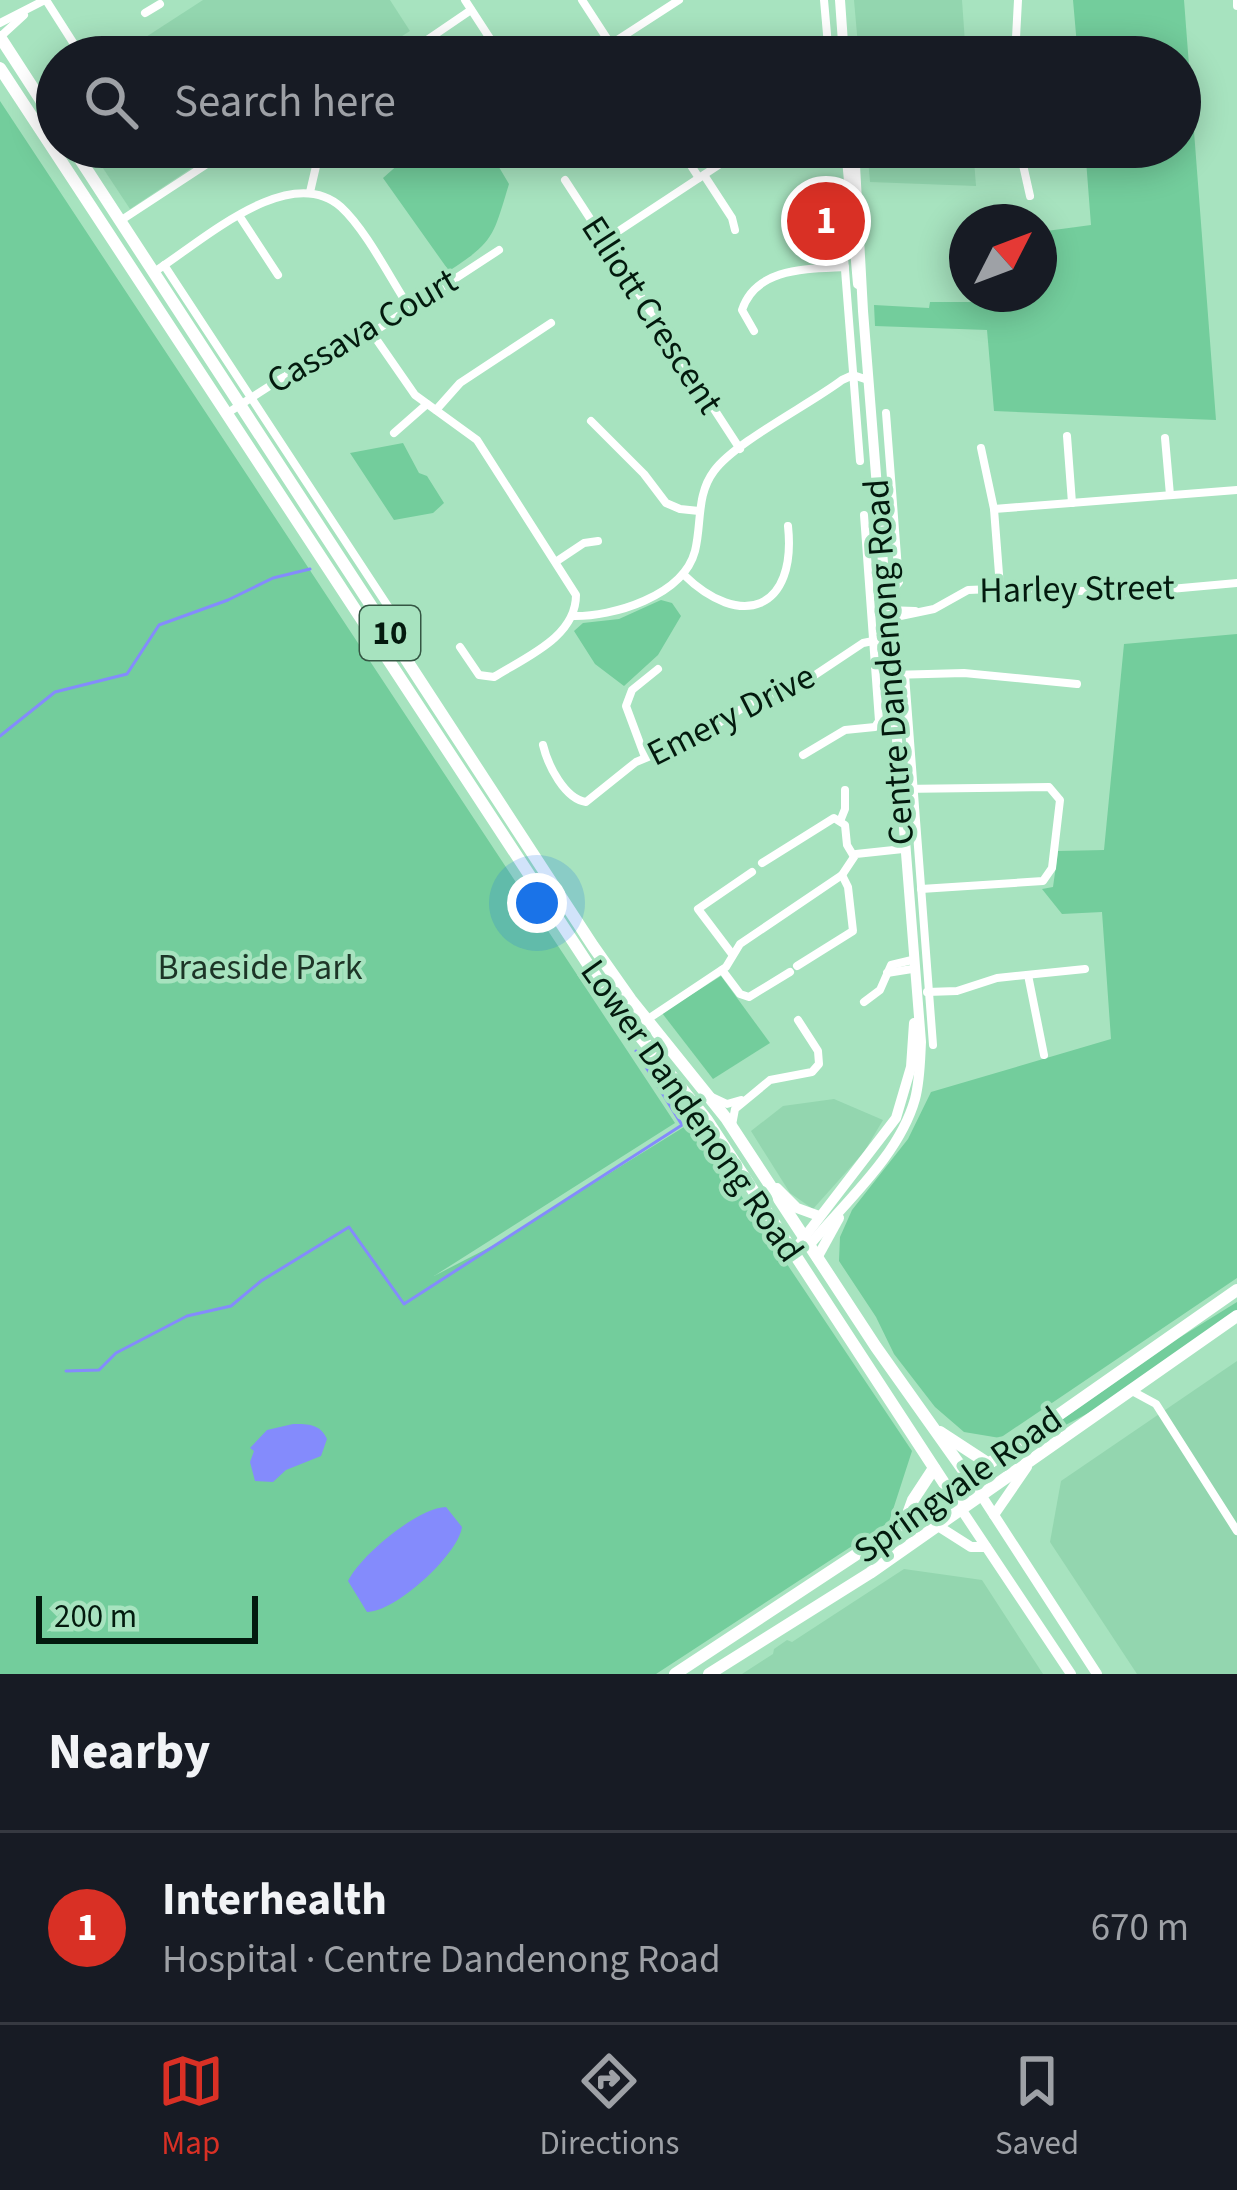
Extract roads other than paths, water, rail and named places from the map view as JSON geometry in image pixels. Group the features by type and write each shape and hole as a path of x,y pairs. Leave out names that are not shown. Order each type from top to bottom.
{"highway":[{"path":"0,37 36,93"},
{"name":"Lower Dandenong Road","path":"2,76 36,127"},
{"name":"Lower Dandenong Road","path":"63,168 606,992 688,1094 950,1492"},
{"name":"Lower Dandenong Road","path":"86,168 246,401 593,946 732,1127 969,1478"},
{"name":"Springvale Road","path":"675,1674 950,1492 1237,1291"},
{"name":"Springvale Road","path":"709,1674 938,1526 1237,1316"},
{"path":"934,1428 989,1464"},
{"path":"904,1523 934,1468"},
{"name":"10","path":"969,1478 980,1495"},
{"name":"10","path":"950,1492 961,1509"}],"main road":[{"path":"840,0 843,36"},
{"name":"Centre Dandenong Road","path":"849,168 863,311"},
{"name":"Centre Dandenong Road","path":"795,1255 810,1247 899,1136 913,1106 920,1056 899,789 901,678 885,610 852,168"},
{"name":"Centre Dandenong Road","path":"810,1247 819,1216 896,1118 911,1067 916,1014"},
{"path":"765,1178 797,1208 819,1216"},
{"path":"994,1515 1033,1459"},
{"name":"10","path":"980,1495 1097,1672"},
{"name":"10","path":"961,1509 1071,1674"},
{"path":"938,1526 971,1546 986,1547"}],"street":[{"path":"0,23 45,0 70,36"},
{"path":"465,0 488,36"},
{"path":"582,0 606,36"},
{"path":"623,36 679,0"},
{"path":"824,0 827,36"},
{"path":"1016,36 1018,0"},
{"path":"0,37 29,10"},
{"path":"433,36 471,10"},
{"path":"120,221 200,168"},
{"path":"310,192 316,168"},
{"path":"696,168 733,218 735,230"},
{"path":"604,240 714,168"},
{"path":"1024,168 1030,196"},
{"name":"Elliott Crescent","path":"565,180 740,449"},
{"name":"Centre Dandenong Road","path":"848,183 840,197 860,461"},
{"path":"159,269 270,197 310,192 345,210 409,308"},
{"path":"240,217 278,275"},
{"name":"Cassava Court","path":"226,414 293,371 372,333 499,250"},
{"path":"754,331 742,310 757,287 787,272 845,266"},
{"path":"394,433 460,382 551,323"},
{"path":"372,333 406,385 477,440 570,583 573,613 557,636 491,678 479,675 460,647"},
{"path":"573,613 590,616 628,608 682,574 695,549 699,511 710,476 740,449 828,391 854,380 868,380"},
{"name":"Lower Dandenong Road","path":"246,401 398,623 393,638"},
{"path":"885,610 899,583 886,413"},
{"path":"591,421 666,503 699,511"},
{"path":"872,429 886,428"},
{"path":"1067,436 1072,503"},
{"path":"1166,438 1170,495"},
{"path":"981,448 994,508 1000,587"},
{"path":"994,508 1237,490"},
{"name":"Centre Dandenong Road","path":"803,755 845,730 875,727 879,721 864,515"},
{"path":"682,574 721,604 739,606 764,600 788,574 788,526"},
{"path":"556,561 586,542 598,542"},
{"name":"Harley Street","path":"885,610 934,609 962,592 1000,587 1116,593 1237,583"},
{"name":"Emery Drive","path":"544,745 549,762 580,802 589,800 616,775 646,757 697,737 763,695 791,691 873,639 888,638"},
{"path":"646,757 626,706 632,691 658,669"},
{"path":"901,678 964,673 1077,684"},
{"name":"Centre Dandenong Road","path":"901,678 933,1045"},
{"path":"1057,792 1070,781"},
{"path":"899,789 1049,787 1060,800 1052,868 1043,881 921,889"},
{"path":"646,1019 722,970 743,940 842,875 853,855 841,820 845,790"},
{"path":"762,863 827,820 841,820"},
{"path":"853,855 903,849"},
{"path":"732,954 698,907 752,872"},
{"path":"722,970 746,997 765,990 854,928 842,875"},
{"path":"864,1002 880,990 894,964 912,964"},
{"path":"914,992 957,991 997,978 1085,969"},
{"path":"1028,975 1045,1055"},
{"path":"732,1127 734,1108 742,1100 774,1078 816,1068 818,1051 799,1020"},
{"path":"710,1096 727,1104 742,1100"},
{"path":"1155,1373 1156,1405 1237,1531"},
{"path":"1131,1390 1156,1405"}],"water":[{"path":"293,1424 321,1430 327,1439 321,1456 286,1470 273,1482 255,1481 250,1448 267,1430"},
{"path":"446,1507 462,1527 449,1552 393,1603 367,1612 348,1581 354,1571 405,1524"}],"waterway":[{"path":"0,736 55,692 127,674 159,625 273,578 310,569"},
{"path":"66,1371 99,1370 116,1353 187,1316 231,1306 261,1281 349,1227 404,1304 682,1125 636,1051"}],"place":[{"name":"Interhealth","path":"826,221"}],"park label":[{"name":"Braeside Park","path":"260,967"}]}
